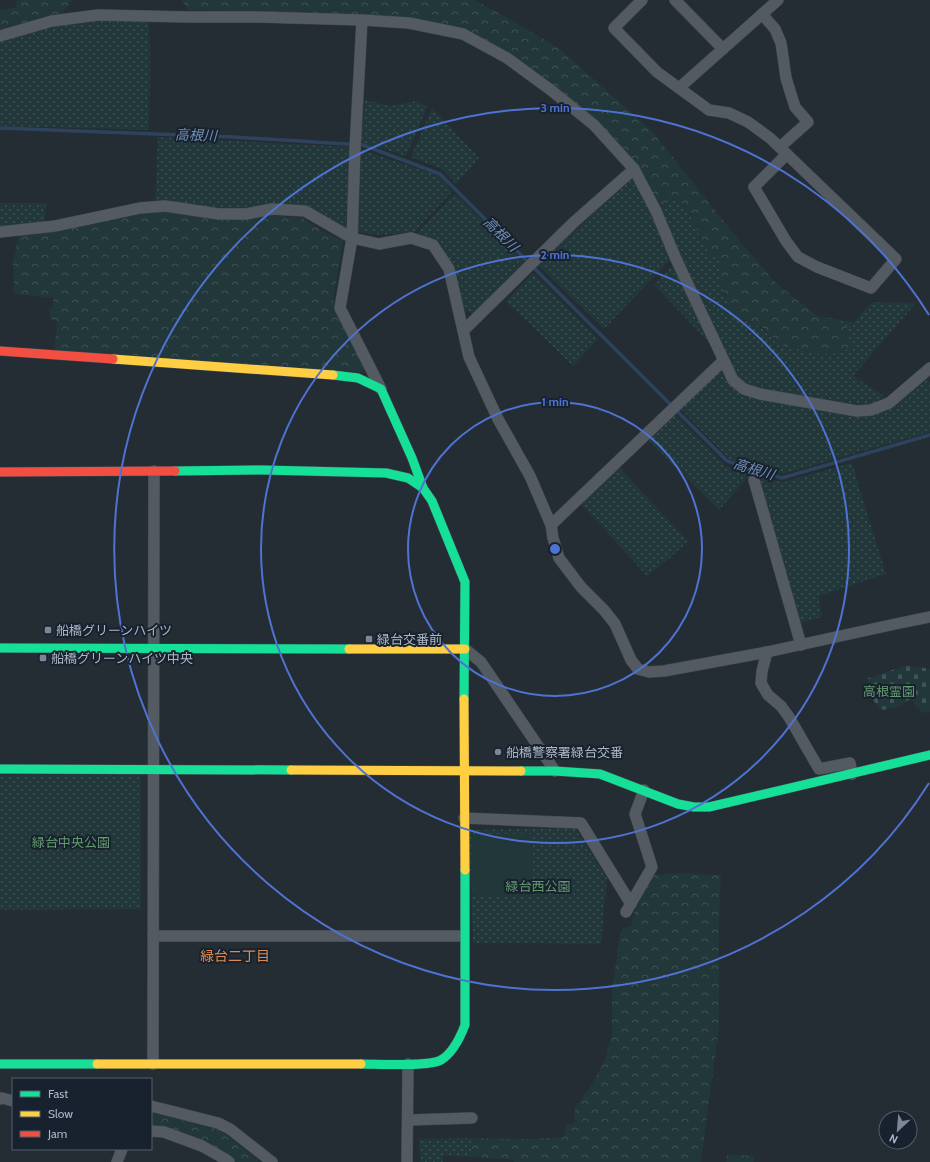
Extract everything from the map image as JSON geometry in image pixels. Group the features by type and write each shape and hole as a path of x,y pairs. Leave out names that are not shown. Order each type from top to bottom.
{"street":[{"path":"642,0 614,28 657,72 709,110 729,113 748,122 770,138 783,150 896,259 871,288 817,267 798,257 786,241 754,187 783,150 808,122 795,107 786,78 781,43 775,29 762,14"},
{"path":"675,0 723,49"},
{"path":"679,88 778,0"},
{"path":"0,36 52,21 98,15 362,20 409,23 463,34 507,58 552,91 594,125 634,169 656,211 676,259 723,361 733,380 744,389 760,394 857,411 871,410 889,403 930,368"},
{"path":"0,1064 422,1064 441,1060 448,1055 462,1034 465,1025 465,582 432,501 423,488 412,458 381,389 340,308 352,238 355,144 362,20"},
{"path":"463,331 574,222 634,169"},
{"path":"0,232 55,226 140,208 165,206 219,214 246,214 272,209 305,211 352,238 380,244 411,238 434,245 449,269 469,357 498,419 530,476 551,525 559,558 581,587 604,610 615,624 631,660 638,669 649,672 664,671 767,652 930,617"},
{"path":"0,351 348,376 366,381 381,389"},
{"path":"551,525 723,361"},
{"path":"0,472 263,470 386,472 408,478 423,488"},
{"path":"153,1064 154,471"},
{"path":"754,480 801,645"},
{"path":"0,648 465,649 480,662 556,771"},
{"path":"767,652 762,671 761,683 768,695 789,717 819,769 850,763 852,774"},
{"path":"0,769 556,771 600,774 678,804 694,807 709,807 930,755"},
{"path":"464,818 581,823 628,908 652,867 635,814 644,790"},
{"path":"153,936 464,936"},
{"path":"407,1162 408,1064"},
{"path":"0,1099 2,1098 12,1101"},
{"path":"152,1106 218,1123 230,1129 272,1162"},
{"path":"408,1120 472,1118"},
{"path":"152,1131 164,1132 202,1146 229,1162"},
{"path":"117,1162 122,1150"}],"green space":[{"path":"17,0 73,0 62,13 0,30 0,10 16,7"},
{"path":"182,0 475,0 560,49 652,131 738,239 776,283 816,315 846,326 852,347 836,354 815,354 781,345 762,327 745,320 733,321 718,275 722,260 710,256 691,217 682,203 671,197 661,213 593,118 464,30 362,15 187,10"},
{"path":"101,21 149,21 149,130 0,126 0,40 63,25"},
{"path":"365,100 390,106 417,101 427,107 406,156 360,142"},
{"path":"432,108 479,158 456,184 442,169 411,157"},
{"path":"158,137 351,147 345,230 305,207 218,210 155,202"},
{"path":"360,149 439,176 453,191 414,232 382,235 354,232"},
{"path":"633,178 652,213 671,259 604,329 538,265"},
{"path":"455,193 525,263 475,314 463,308 436,242 417,233"},
{"path":"671,197 682,203 691,217 701,239 722,260 718,275 733,320 741,320 760,327 781,345 846,326 816,315 853,323 872,302 916,303 853,376 886,397 868,405 856,404 762,389 747,385 736,377 661,213"},
{"path":"0,203 46,203 45,221 0,229"},
{"path":"163,210 245,219 271,215 302,218 328,234 343,240 333,303 366,367 362,372 54,350 57,321 50,319 49,308 53,308 53,298 14,294 13,261 19,235"},
{"path":"674,264 713,346 654,285"},
{"path":"533,273 598,339 573,366 506,301"},
{"path":"722,368 732,385 854,415 928,376 930,382 930,432 783,474 729,459 680,408"},
{"path":"674,413 726,466 750,475 719,510 647,439"},
{"path":"852,463 886,574 819,596 822,617 800,623 758,477 783,482"},
{"path":"619,467 688,541 669,559 647,576 580,503"},
{"name":"高根霊園","path":"907,665 930,669 930,712 923,713 910,699 896,708 881,710 867,693 868,678"},
{"name":"緑台中央公園","path":"141,774 141,909 0,910 0,775"},
{"name":"緑台西公園","path":"575,828 607,878 601,944 473,943 469,830"},
{"path":"472,834 533,834 533,897 474,896"},
{"path":"683,873 721,875 719,926 719,1027 701,1162 514,1162 513,1160 471,1157 472,1138 530,1139 564,1137 566,1124 574,1123 575,1108 590,1087 605,1060 612,1033 612,990 620,934 623,928 631,926 634,913 653,875"},
{"path":"152,1111 217,1129 227,1135 261,1162 236,1162 228,1155 152,1125"},
{"path":"472,1138 471,1157 443,1156 443,1162 420,1162 419,1139"},
{"path":"728,1154 754,1156 754,1162 726,1162"}],"waterway":[{"name":"高根川","path":"0,128 233,137 363,145 440,174 727,461 782,478 930,435"}],"traffic: fast":[{"path":"333,375 358,378 381,389 412,458 423,488"},
{"path":"175,471 263,470 386,473 408,478 423,488 432,501 465,582 464,699"},
{"path":"0,648 349,649"},
{"path":"521,771 555,771 600,774 678,804 694,807 709,807 930,755"},
{"path":"0,769 291,770"},
{"path":"361,1064 390,1065 425,1064 435,1062 445,1057 453,1049 458,1040 465,1025 465,870"},
{"path":"0,1064 97,1064"}],"traffic: slow":[{"path":"113,359 333,375"},
{"path":"349,649 465,649"},
{"path":"464,699 465,870"},
{"path":"291,770 521,771"},
{"path":"97,1064 361,1064"}],"traffic: jam":[{"path":"0,351 113,359"},
{"path":"0,472 175,471"}],"place":[{"name":"船橋グリーンハイツ","path":"48,630"},
{"name":"緑台交番前","path":"369,639"},
{"name":"船橋グリーンハイツ中央","path":"43,658"},
{"name":"船橋警察署緑台交番","path":"498,752"}],"district":[{"name":"緑台二丁目","path":"235,956"}]}
